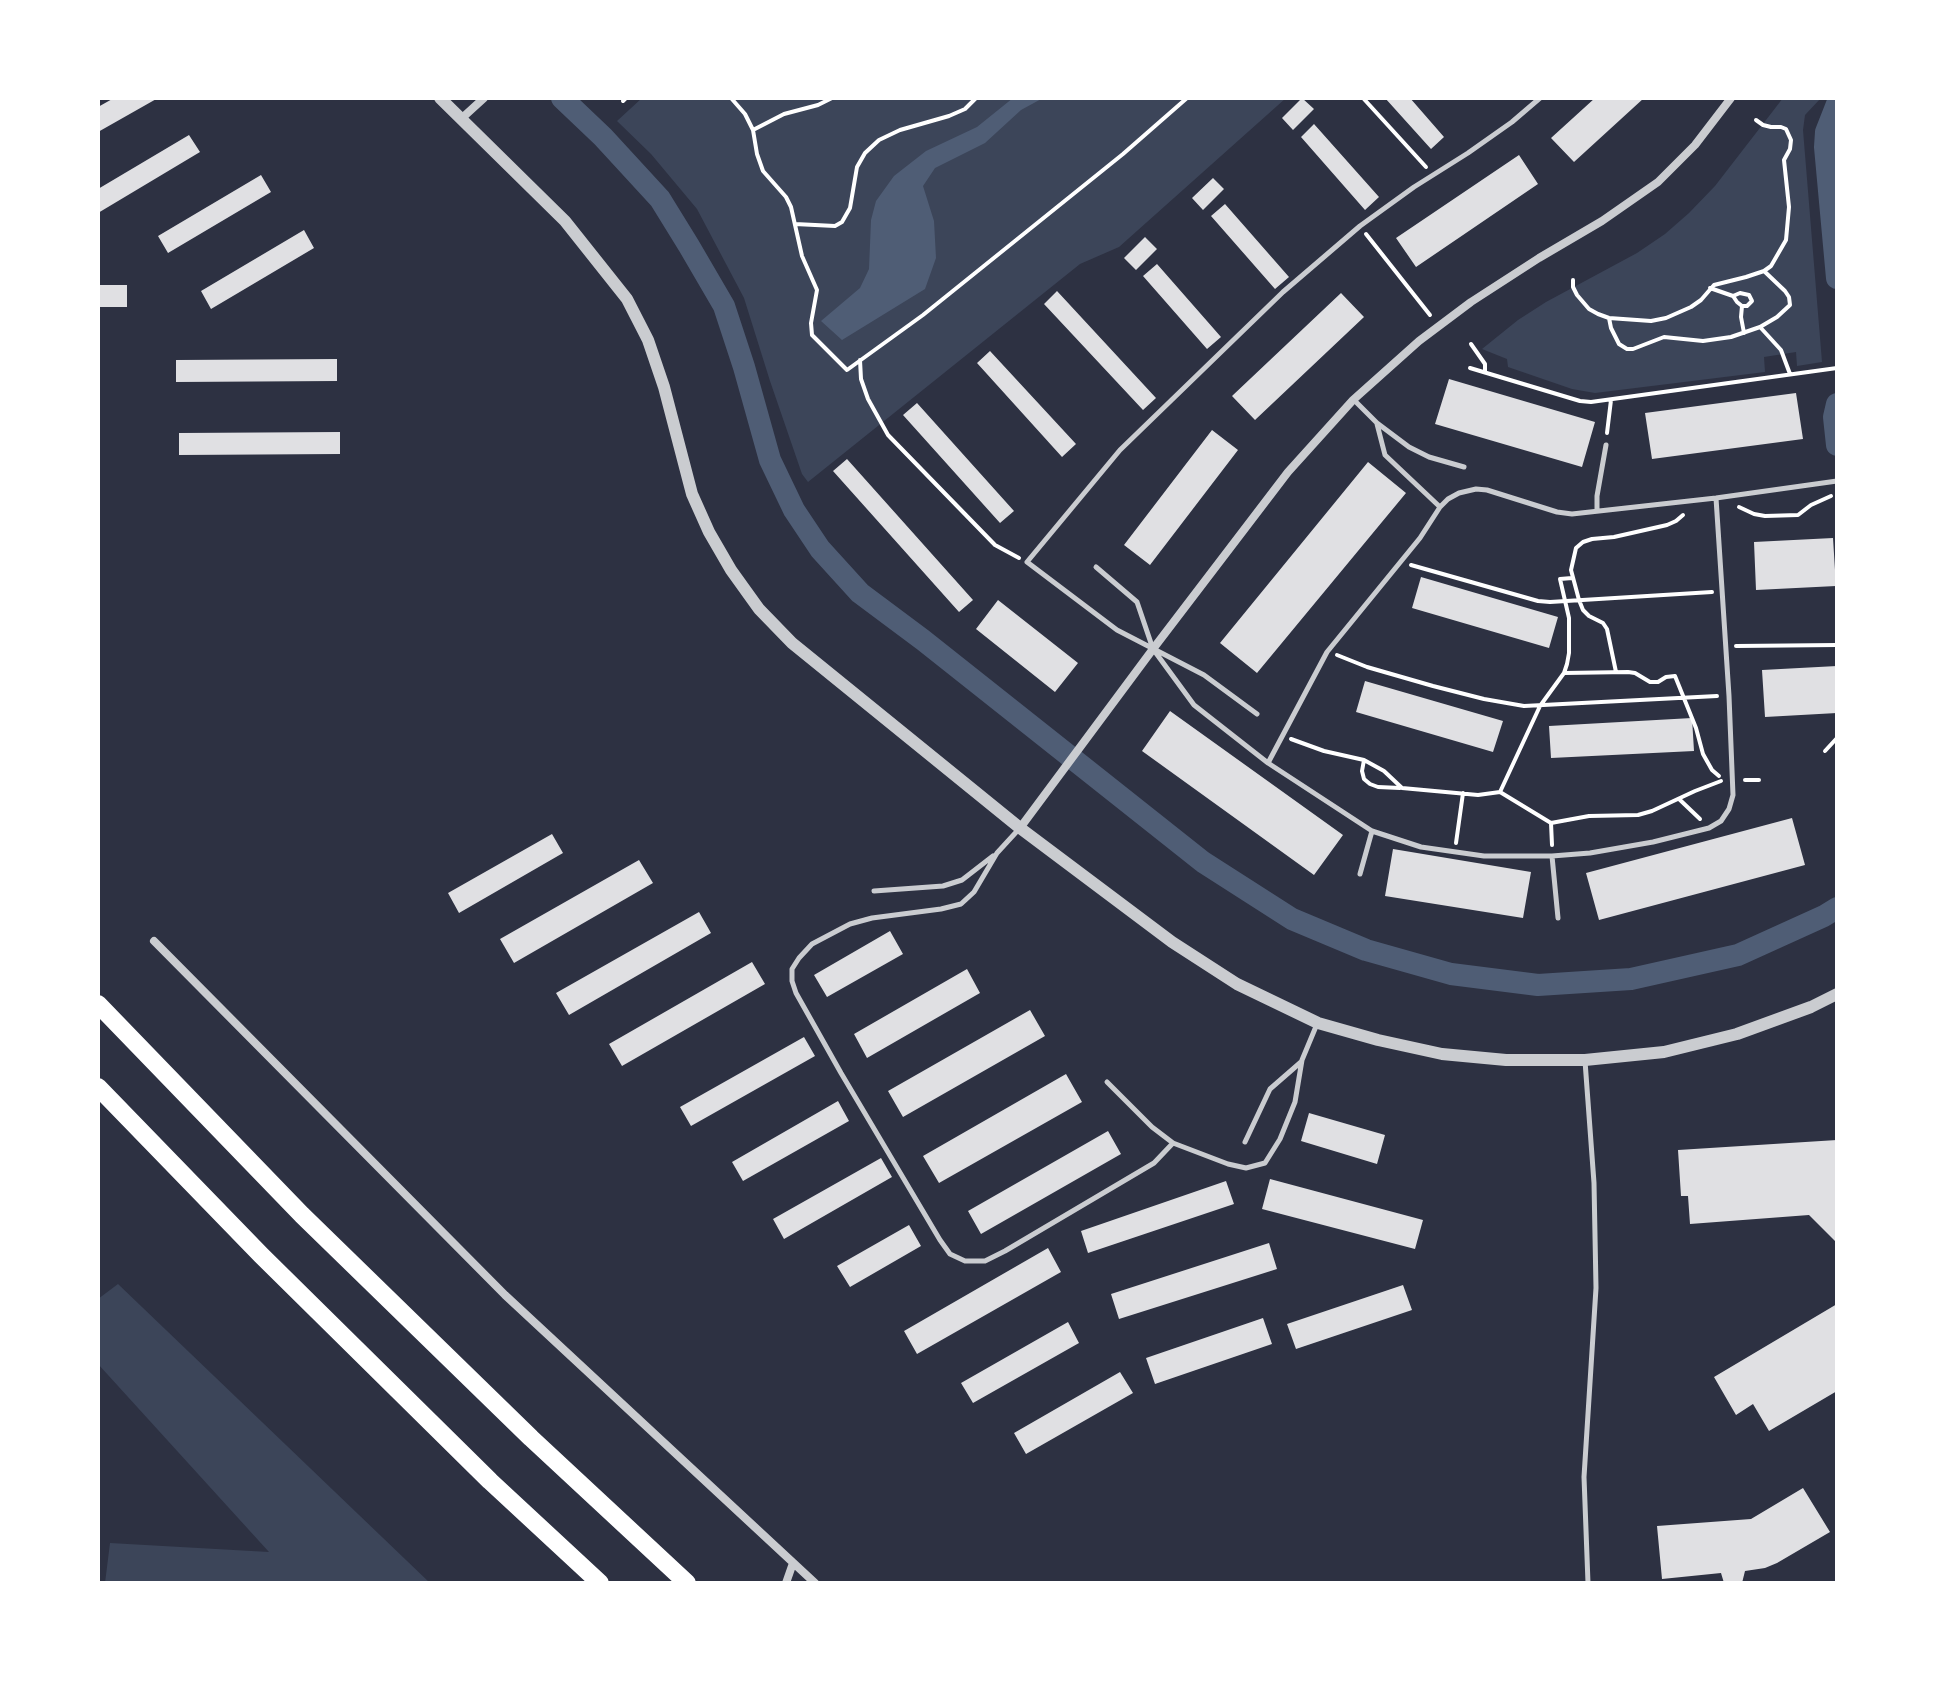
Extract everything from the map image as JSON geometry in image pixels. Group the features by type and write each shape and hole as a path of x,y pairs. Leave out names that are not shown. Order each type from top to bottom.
{"highway":[{"path":"98,1004 302,1215 531,1438 687,1583"},
{"path":"98,1087 261,1255 479,1470 600,1583"}],"street":[{"path":"440,98 565,221 627,299 648,340 664,387 692,494 731,570 759,609 792,643 1020,828 1172,942 1237,984 1318,1023 1378,1040 1442,1054 1506,1060 1585,1060 1664,1052 1737,1034 1811,1007 1837,994"},
{"path":"461,119 484,98"},
{"path":"1020,828 1288,472 1353,400 1380,374 1471,302 1602,221 1658,182 1695,145 1731,98"},
{"path":"154,941 505,1295 815,1583"},
{"path":"786,1583 793,1563"}],"lane":[{"path":"1257,714 1204,675 1117,630 1027,562 1120,450 1283,292 1360,226 1512,122 1540,98"},
{"path":"1353,400 1377,423 1415,451 1464,467"},
{"path":"1377,423 1385,455 1440,507"},
{"path":"1597,510 1606,445"},
{"path":"1268,763 1327,652 1420,538 1440,507 1459,493 1487,490 1572,514 1837,481"},
{"path":"1096,567 1137,602 1153,649 1194,705 1268,763 1372,831 1421,847 1484,856 1590,853 1709,828 1721,821 1729,809 1733,795 1729,696 1716,498"},
{"path":"874,891 943,886 962,880 997,853 1020,828"},
{"path":"1360,874 1372,831"},
{"path":"997,853 974,892 961,904 850,924 812,944 792,969 796,993 940,1240 950,1254 965,1261 985,1261 1154,1163 1173,1143"},
{"path":"1552,856 1558,918"},
{"path":"1107,1082 1152,1127 1173,1143 1246,1168 1265,1163 1280,1139 1295,1102 1302,1060 1318,1023"},
{"path":"1245,1142 1270,1089 1302,1060"},
{"path":"1585,1060 1594,1183 1596,1288 1584,1477 1588,1583"}],"path":[{"path":"731,98 745,114 753,130 763,171 791,207 802,256 817,290 812,335 847,370 947,296 1123,154 1187,98"},
{"path":"753,130 784,114 832,98"},
{"path":"795,224 835,226 842,222 850,208 857,167 865,153 879,140 910,126 949,116 965,109 976,98"},
{"path":"1363,98 1433,175"},
{"path":"1573,280 1573,287 1589,309 1609,318 1651,321 1691,307 1714,285 1764,271 1777,259 1786,240 1789,207 1784,160 1791,140 1786,129 1763,125 1756,120"},
{"path":"1360,226 1439,326"},
{"path":"1609,318 1619,344 1627,349 1664,337 1703,341 1744,333 1760,327 1786,309 1790,301 1785,291 1764,271"},
{"path":"1710,288 1733,296 1745,294 1751,298 1751,304 1742,306"},
{"path":"1733,296 1742,306 1744,333"},
{"path":"1760,327 1781,350 1790,374"},
{"path":"1471,344 1485,364 1485,372"},
{"path":"860,360 861,379 868,399 888,435 995,545 1027,562"},
{"path":"1470,368 1580,401 1611,400 1837,368"},
{"path":"1606,445 1611,400"},
{"path":"1716,498 1765,516 1798,515 1819,501 1837,495"},
{"path":"1616,672 1607,629 1583,610 1579,600 1572,578 1572,559 1576,548 1599,537 1614,537 1667,525 1683,515 1687,501"},
{"path":"1401,562 1538,601 1722,591"},
{"path":"1500,792 1540,706 1564,673 1570,635 1560,579 1572,578"},
{"path":"1725,646 1837,645"},
{"path":"1327,652 1367,667 1484,699 1524,706 1729,696"},
{"path":"1364,760 1364,779 1378,787 1478,795 1500,792 1551,823 1589,816 1638,815 1724,780 1712,770 1703,754 1675,676 1650,682 1635,673 1564,673"},
{"path":"1283,736 1324,751 1364,760 1384,771 1402,788"},
{"path":"1825,751 1835,742"},
{"path":"1732,780 1759,780"},
{"path":"1455,853 1463,793"},
{"path":"1679,799 1709,828"},
{"path":"1551,823 1552,856"}],"shaded area":[{"path":"642,98 1286,98 1119,247 1080,264 808,482 802,474 744,298 697,209 651,154 617,121"},
{"path":"1013,98 1043,98 1021,110 985,143 935,168 923,186 934,221 936,258 925,289 842,340 821,321 860,288 869,269 871,220 876,201 894,176 926,151 977,127"},
{"path":"1783,98 1821,98 1805,115 1803,130 1822,362 1797,366 1796,352 1764,357 1765,372 1595,393 1572,389 1508,367 1507,359 1482,349 1546,302 1637,253 1665,234 1715,186"},
{"path":"118,1284 430,1583 105,1583 110,1543 269,1552 98,1364 98,1299"}],"building":[{"path":"114,98 158,98 98,132 98,107"},
{"path":"1302,98 1314,109 1293,130 1282,118"},
{"path":"1385,98 1410,98 1444,137 1431,149"},
{"path":"1595,98 1644,98 1574,162 1551,138"},
{"path":"1314,124 1379,197 1365,210 1301,137"},
{"path":"189,135 200,152 98,213 98,189"},
{"path":"1519,155 1538,184 1416,267 1396,238"},
{"path":"261,175 271,192 168,253 158,236"},
{"path":"1213,178 1224,189 1203,210 1192,198"},
{"path":"1225,204 1289,277 1275,289 1211,216"},
{"path":"304,230 314,248 211,309 201,291"},
{"path":"1145,237 1157,249 1136,270 1124,258"},
{"path":"1157,264 1221,337 1207,349 1143,276"},
{"path":"98,285 127,285 127,307 98,307"},
{"path":"1057,291 1156,398 1143,410 1044,304"},
{"path":"1341,293 1364,317 1255,420 1232,396"},
{"path":"990,351 1076,444 1062,457 977,363"},
{"path":"337,359 337,381 176,382 176,360"},
{"path":"1449,379 1595,422 1582,467 1435,424"},
{"path":"1796,393 1803,439 1652,459 1645,413"},
{"path":"917,403 1014,511 1000,523 903,415"},
{"path":"1212,430 1238,450 1150,565 1124,545"},
{"path":"340,432 340,454 179,455 179,433"},
{"path":"847,459 973,600 959,612 833,471"},
{"path":"1368,462 1406,493 1257,673 1220,643"},
{"path":"1833,538 1836,586 1756,590 1754,542"},
{"path":"1421,577 1558,617 1549,648 1412,608"},
{"path":"998,600 1078,663 1055,692 976,629"},
{"path":"1837,666 1837,713 1765,717 1762,670"},
{"path":"1365,681 1503,721 1493,752 1356,712"},
{"path":"1170,711 1343,835 1314,875 1142,751"},
{"path":"1692,718 1694,751 1551,758 1549,726"},
{"path":"1792,818 1805,865 1599,920 1586,873"},
{"path":"552,834 563,853 459,913 448,893"},
{"path":"1393,849 1531,872 1523,918 1385,896"},
{"path":"639,860 653,883 514,963 500,939"},
{"path":"699,912 711,933 569,1015 556,993"},
{"path":"890,931 903,954 827,997 814,975"},
{"path":"752,962 765,984 622,1066 609,1044"},
{"path":"967,969 980,993 867,1058 854,1034"},
{"path":"1030,1010 1045,1036 903,1117 888,1091"},
{"path":"804,1037 815,1056 691,1126 680,1107"},
{"path":"1066,1074 1082,1102 939,1183 923,1156"},
{"path":"838,1101 849,1121 743,1181 732,1162"},
{"path":"1309,1113 1385,1135 1377,1164 1301,1141"},
{"path":"1108,1131 1121,1154 981,1234 968,1211"},
{"path":"1837,1140 1837,1243 1809,1215 1690,1224 1688,1196 1681,1196 1678,1150"},
{"path":"881,1158 892,1177 784,1239 773,1219"},
{"path":"1270,1179 1423,1220 1415,1249 1262,1209"},
{"path":"1226,1181 1234,1204 1088,1253 1081,1231"},
{"path":"909,1225 921,1246 850,1287 837,1266"},
{"path":"1269,1243 1277,1269 1119,1319 1111,1294"},
{"path":"1048,1248 1061,1272 917,1354 904,1331"},
{"path":"1403,1285 1412,1310 1296,1349 1287,1324"},
{"path":"1837,1304 1837,1391 1769,1431 1753,1404 1736,1415 1714,1377"},
{"path":"1263,1318 1272,1344 1155,1384 1146,1358"},
{"path":"1068,1322 1079,1343 973,1403 961,1383"},
{"path":"1120,1372 1133,1393 1026,1454 1014,1433"},
{"path":"1803,1488 1830,1532 1777,1563 1745,1571 1742,1583 1724,1583 1721,1573 1662,1579 1657,1526 1751,1519"}],"waterway":[{"path":"562,98 660,199 724,306 770,460 794,510 820,549 860,593 1203,862 1292,919 1366,950 1451,974 1538,985 1631,979 1738,955 1837,908"},
{"path":"1837,104 1826,132 1825,147 1837,278"},
{"path":"1837,404 1834,417 1837,445"}]}
